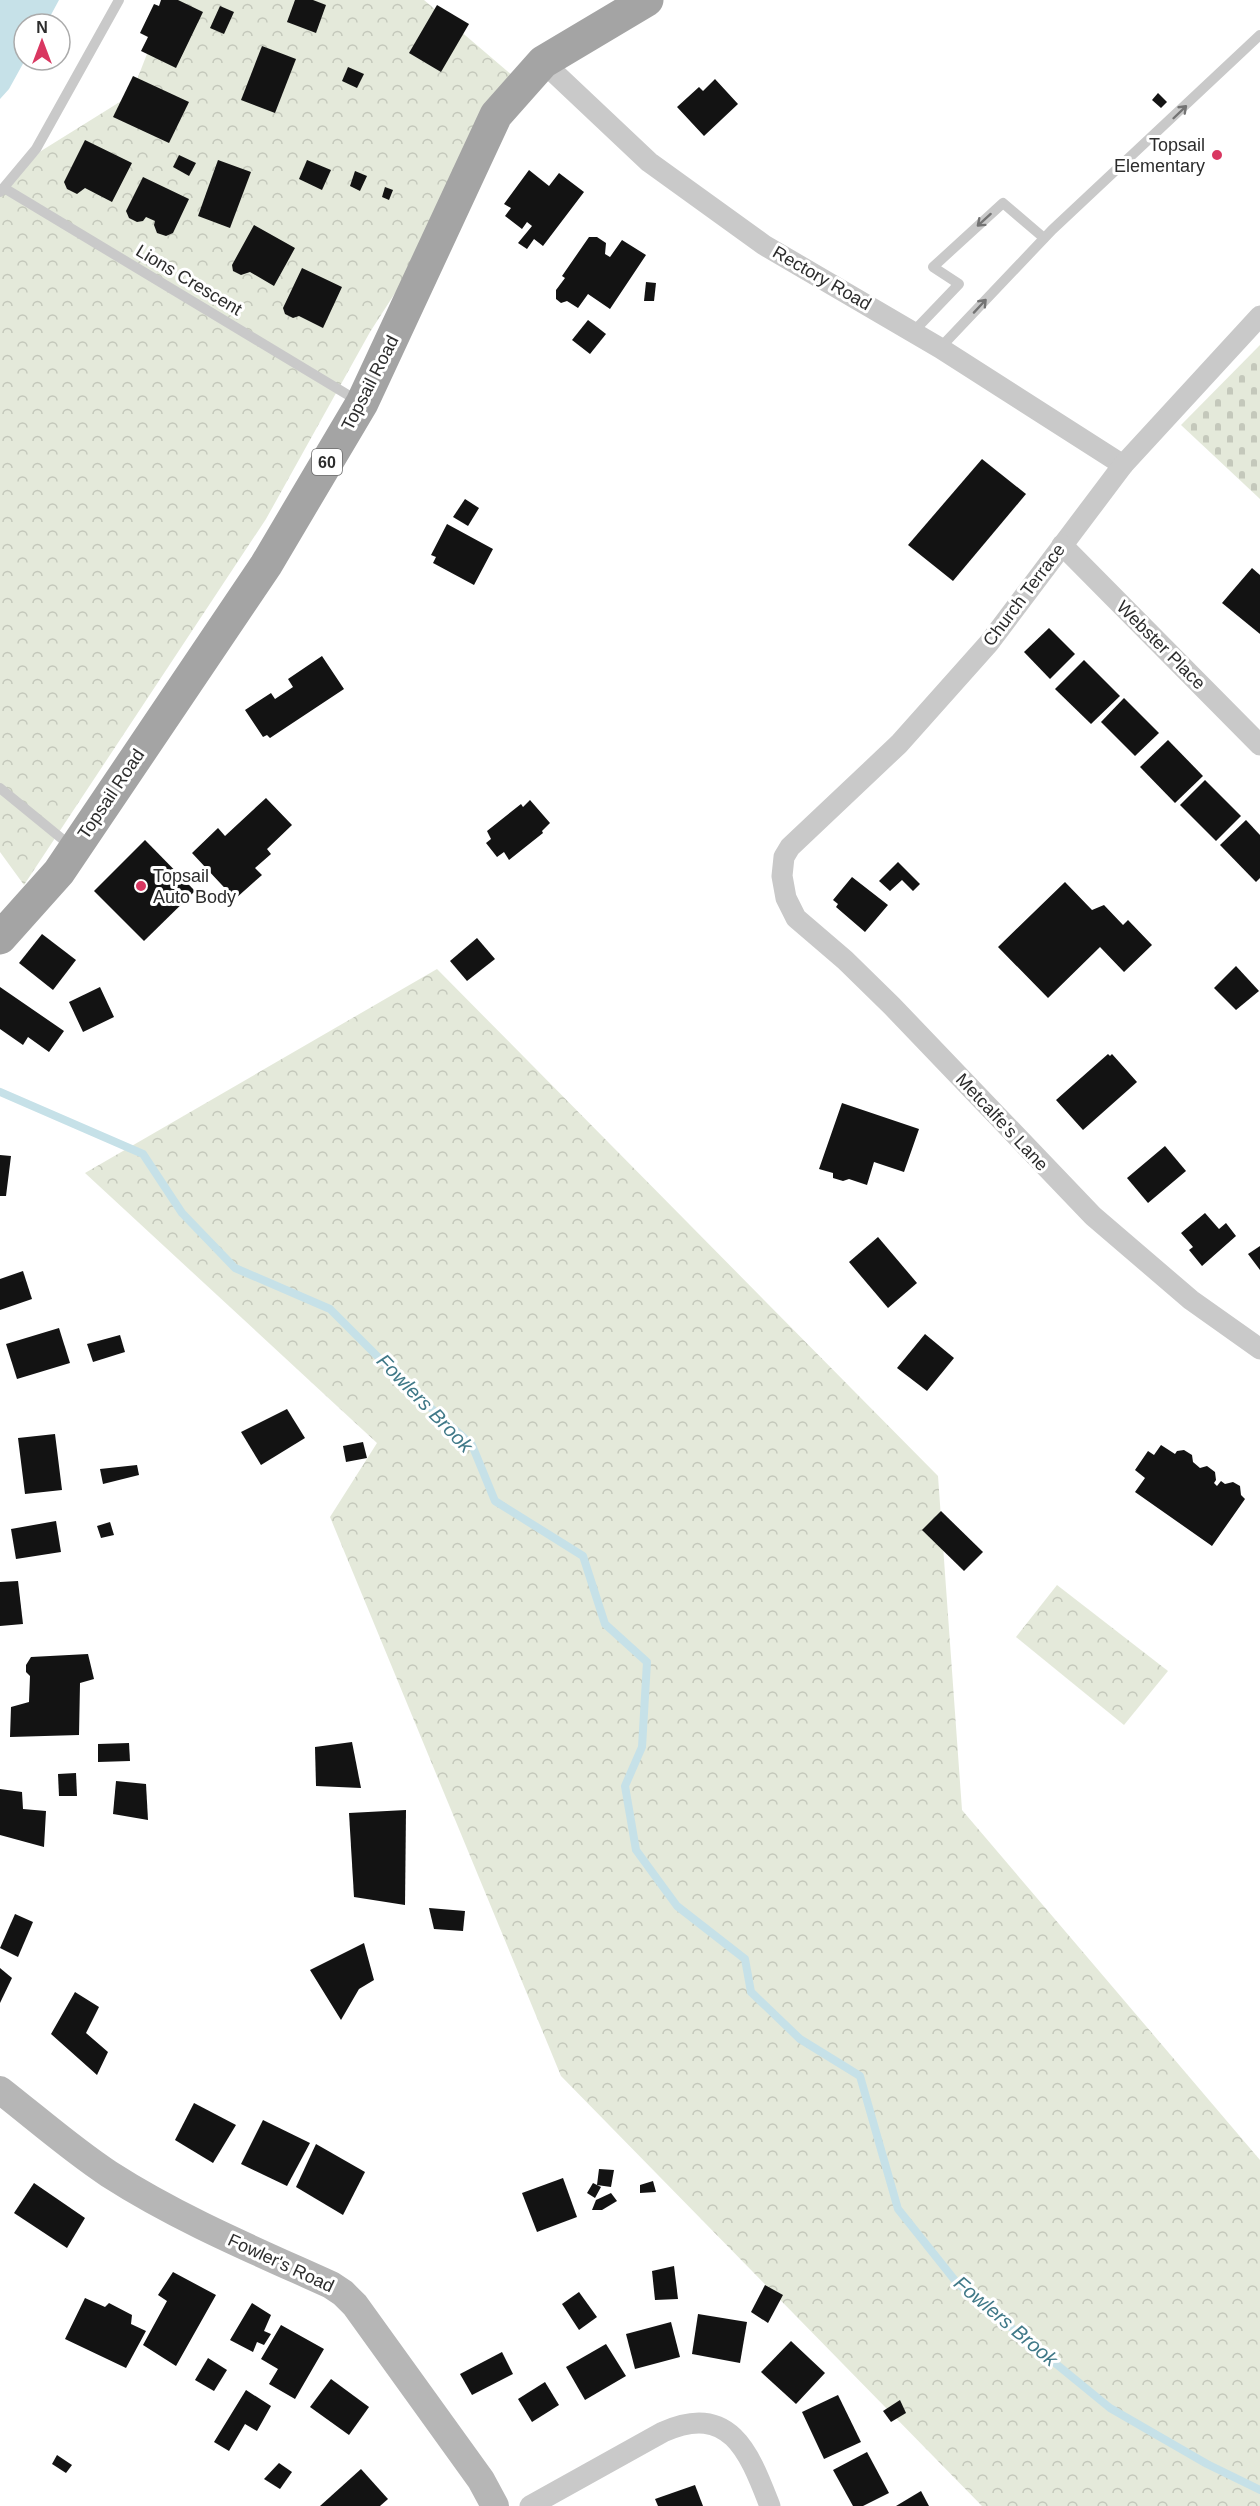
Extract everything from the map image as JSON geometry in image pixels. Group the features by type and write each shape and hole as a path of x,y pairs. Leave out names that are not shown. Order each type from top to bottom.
{"main road":[{"name":"Topsail Road","path":"0,938 59,872 266,565 362,404 496,115 543,62 647,0"}],"street":[{"name":"Rectory Road","path":"543,62 649,162 764,245 940,348 1123,465"},
{"name":"Church Terrace","path":"782,867 784,857 799,837 858,785 899,744 989,643 1123,465 1260,316"},
{"name":"Webster Place","path":"1062,544 1260,745"},
{"name":"Metcalfe's Lane","path":"782,867 783,887 790,909 796,918 892,1006 1093,1216 1191,1300 1260,1349"},
{"name":"Fowler's Road","path":"0,2090 124,2184 197,2224 331,2285 343,2294 355,2306 481,2480 495,2506"},
{"path":"530,2506 663,2432 684,2425 697,2424 718,2427 728,2432 743,2446 753,2463 770,2506"}],"lane":[{"path":"2,190 36,149 119,0"},
{"path":"940,348 1044,238 1260,35"},
{"name":"Lions Crescent","path":"2,190 362,404"},
{"path":"913,332 959,284 933,267 1003,203 1044,238"},
{"path":"0,788 74,849"}],"green space":[{"path":"168,0 424,0 527,88 370,332 266,519 24,885 0,852 0,195 41,151 131,95"},
{"path":"1260,345 1260,499 1181,425"},
{"path":"437,969 938,1476 962,1810 1260,2160 1260,2506 982,2506 561,2076 330,1517 377,1443 85,1173"},
{"path":"1057,1585 1168,1671 1124,1725 1016,1637"}],"water":[{"path":"0,0 59,0 52,12 12,12 12,72 18,72 9,89 0,99"}],"building":[{"path":"161,0 178,0 203,12 176,68 141,51 148,37 140,33 154,4 159,6"},
{"path":"295,0 313,0 326,5 316,33 287,22"},
{"path":"437,5 469,24 441,72 409,53"},
{"path":"220,6 234,12 224,34 210,28"},
{"path":"262,46 296,59 275,113 241,100"},
{"path":"348,67 364,74 357,88 342,81"},
{"path":"133,76 189,102 169,143 113,117"},
{"path":"715,79 738,104 704,136 677,107 699,87 703,91"},
{"path":"1158,93 1167,102 1161,108 1152,100"},
{"path":"85,140 132,163 112,202 85,188 77,194 67,189 64,182"},
{"path":"179,155 196,163 189,176 173,167"},
{"path":"218,160 251,172 230,228 198,216"},
{"path":"307,160 331,170 322,190 299,179"},
{"path":"529,170 549,186 559,173 584,192 543,246 534,239 527,249 518,243 532,226 527,222 522,229 505,216 511,208 504,204"},
{"path":"355,171 367,176 360,191 350,186"},
{"path":"143,177 189,199 173,233 166,236 157,233 155,221 146,217 143,221 137,222 129,218 126,211"},
{"path":"385,187 393,190 389,200 382,197"},
{"path":"254,225 295,248 274,286 250,272 241,275 233,271 232,265"},
{"path":"589,237 597,237 606,243 605,254 610,257 622,240 646,255 610,309 588,294 578,308 567,301 561,303 556,299 556,290 565,278 562,276"},
{"path":"302,268 342,287 323,328 299,316 293,318 285,314 283,308"},
{"path":"646,282 656,283 654,301 644,301"},
{"path":"588,320 606,334 590,354 572,340"},
{"path":"982,459 1026,494 953,581 908,545"},
{"path":"465,499 479,508 468,526 453,517"},
{"path":"447,524 493,549 474,585 433,563 436,557 431,555"},
{"path":"1252,568 1260,575 1260,634 1222,603"},
{"path":"1049,628 1075,654 1050,679 1024,652"},
{"path":"322,656 344,689 270,738 267,735 263,737 245,710 271,693 275,699 293,687 288,679"},
{"path":"1084,660 1120,696 1091,724 1055,689"},
{"path":"1124,698 1159,733 1135,756 1101,722"},
{"path":"1168,740 1203,776 1175,803 1140,767"},
{"path":"1205,780 1241,816 1216,841 1180,805"},
{"path":"266,798 292,825 267,849 271,854 255,868 262,875 235,899 192,853 218,828 225,836"},
{"path":"530,800 550,823 542,831 543,833 509,860 504,852 497,857 486,843 491,839 487,831 521,804 523,807"},
{"path":"1246,820 1260,835 1260,878 1256,882 1220,845"},
{"path":"145,840 195,891 144,941 94,891"},
{"path":"898,862 920,884 913,891 902,880 890,891 879,881"},
{"path":"852,877 888,905 865,932 836,907 838,904 833,900"},
{"path":"1065,882 1092,910 1104,905 1123,925 1128,920 1152,945 1124,972 1100,947 1048,998 998,947"},
{"path":"42,934 76,960 53,990 19,963"},
{"path":"477,938 495,959 467,981 450,961"},
{"path":"1236,966 1259,991 1236,1010 1214,988"},
{"path":"0,987 64,1031 49,1052 28,1037 23,1045 0,1029"},
{"path":"100,987 114,1017 83,1032 69,1002"},
{"path":"1108,1054 1110,1056 1112,1054 1137,1082 1083,1130 1056,1100"},
{"path":"842,1103 919,1129 904,1172 874,1162 867,1185 849,1179 843,1181 833,1178 833,1173 819,1169"},
{"path":"1165,1146 1186,1171 1148,1203 1127,1178"},
{"path":"0,1155 11,1156 6,1196 0,1196"},
{"path":"1205,1213 1219,1229 1226,1223 1236,1236 1202,1266 1189,1250 1193,1247 1181,1233"},
{"path":"878,1237 917,1283 888,1308 849,1262"},
{"path":"1260,1246 1260,1270 1248,1254"},
{"path":"23,1271 32,1299 0,1310 0,1279"},
{"path":"59,1328 70,1363 17,1379 6,1344"},
{"path":"925,1334 954,1358 927,1391 897,1368"},
{"path":"120,1335 125,1352 93,1362 87,1344"},
{"path":"287,1409 305,1438 261,1465 241,1432"},
{"path":"55,1434 62,1490 25,1494 18,1438"},
{"path":"363,1442 367,1458 346,1462 343,1446"},
{"path":"1161,1445 1175,1454 1177,1451 1184,1450 1192,1455 1193,1462 1200,1468 1207,1466 1215,1472 1214,1483 1217,1486 1221,1481 1225,1484 1233,1482 1240,1486 1241,1495 1245,1499 1212,1546 1135,1492 1145,1478 1135,1470 1148,1451 1154,1455"},
{"path":"137,1465 139,1475 103,1484 100,1469"},
{"path":"941,1511 983,1552 964,1571 922,1530"},
{"path":"56,1521 61,1552 16,1559 11,1529"},
{"path":"110,1522 114,1535 101,1538 97,1526"},
{"path":"18,1581 23,1624 0,1626 0,1582"},
{"path":"88,1654 94,1679 80,1683 79,1735 10,1737 11,1707 29,1702 30,1676 26,1672 26,1665 31,1657"},
{"path":"352,1742 361,1788 316,1786 315,1747"},
{"path":"129,1743 130,1761 98,1762 98,1744"},
{"path":"76,1773 77,1796 59,1796 58,1774"},
{"path":"116,1781 146,1784 148,1820 113,1814"},
{"path":"0,1789 22,1792 23,1809 46,1811 44,1847 0,1835"},
{"path":"406,1810 405,1905 354,1897 349,1813"},
{"path":"429,1908 465,1911 463,1931 434,1929"},
{"path":"15,1914 33,1922 18,1957 0,1948"},
{"path":"364,1943 374,1980 359,1989 341,2020 310,1970"},
{"path":"0,1968 12,1978 0,2003"},
{"path":"75,1992 99,2007 86,2033 108,2052 97,2075 51,2034"},
{"path":"194,2103 236,2125 213,2163 175,2140"},
{"path":"263,2120 310,2143 287,2186 241,2164"},
{"path":"316,2144 365,2172 343,2215 296,2187"},
{"path":"599,2169 614,2170 611,2187 597,2185"},
{"path":"563,2178 577,2217 537,2232 522,2193"},
{"path":"653,2181 656,2192 640,2193 640,2185"},
{"path":"34,2183 85,2218 67,2248 14,2213"},
{"path":"593,2183 601,2187 595,2198 587,2193"},
{"path":"611,2193 617,2201 602,2210 592,2210 596,2200"},
{"path":"674,2266 678,2299 655,2300 652,2271"},
{"path":"173,2272 216,2295 176,2366 143,2345 167,2301 158,2295"},
{"path":"765,2285 783,2295 768,2323 751,2312"},
{"path":"579,2292 597,2317 579,2330 562,2304"},
{"path":"85,2298 105,2307 109,2303 132,2315 131,2324 146,2331 126,2368 65,2339"},
{"path":"252,2303 271,2315 264,2331 271,2334 264,2345 257,2342 253,2352 230,2340"},
{"path":"698,2314 747,2322 740,2363 692,2354"},
{"path":"671,2322 680,2357 635,2369 626,2334"},
{"path":"281,2325 324,2349 295,2399 269,2384 278,2369 261,2359"},
{"path":"791,2341 825,2373 796,2404 761,2372"},
{"path":"606,2344 626,2376 585,2400 566,2367"},
{"path":"502,2352 513,2374 472,2395 460,2374"},
{"path":"208,2358 227,2370 214,2391 195,2380"},
{"path":"331,2379 369,2407 349,2435 310,2407"},
{"path":"545,2382 559,2405 532,2422 518,2399"},
{"path":"246,2390 271,2406 257,2431 245,2424 229,2451 214,2442"},
{"path":"838,2395 861,2442 824,2459 802,2412"},
{"path":"900,2400 906,2413 891,2422 883,2411"},
{"path":"867,2452 889,2493 863,2506 853,2506 833,2470"},
{"path":"57,2455 72,2465 66,2473 52,2464"},
{"path":"279,2463 292,2472 280,2489 264,2479"},
{"path":"361,2469 388,2499 380,2506 320,2506"},
{"path":"695,2485 703,2506 658,2506 655,2499"},
{"path":"921,2491 929,2506 896,2506"}],"waterway":[{"name":"Fowlers Brook","path":"0,1092 143,1154 182,1213 235,1268 330,1309 412,1391 472,1445 495,1501 583,1556 605,1624 647,1662 642,1747 625,1786 636,1850 677,1906 745,1959 751,1992 800,2039 860,2076 898,2209 957,2283 1110,2408 1207,2464 1260,2490"}],"place":[{"name":"Topsail Elementary","path":"1217,155"},
{"name":"Topsail Auto Body","path":"141,886"}]}
